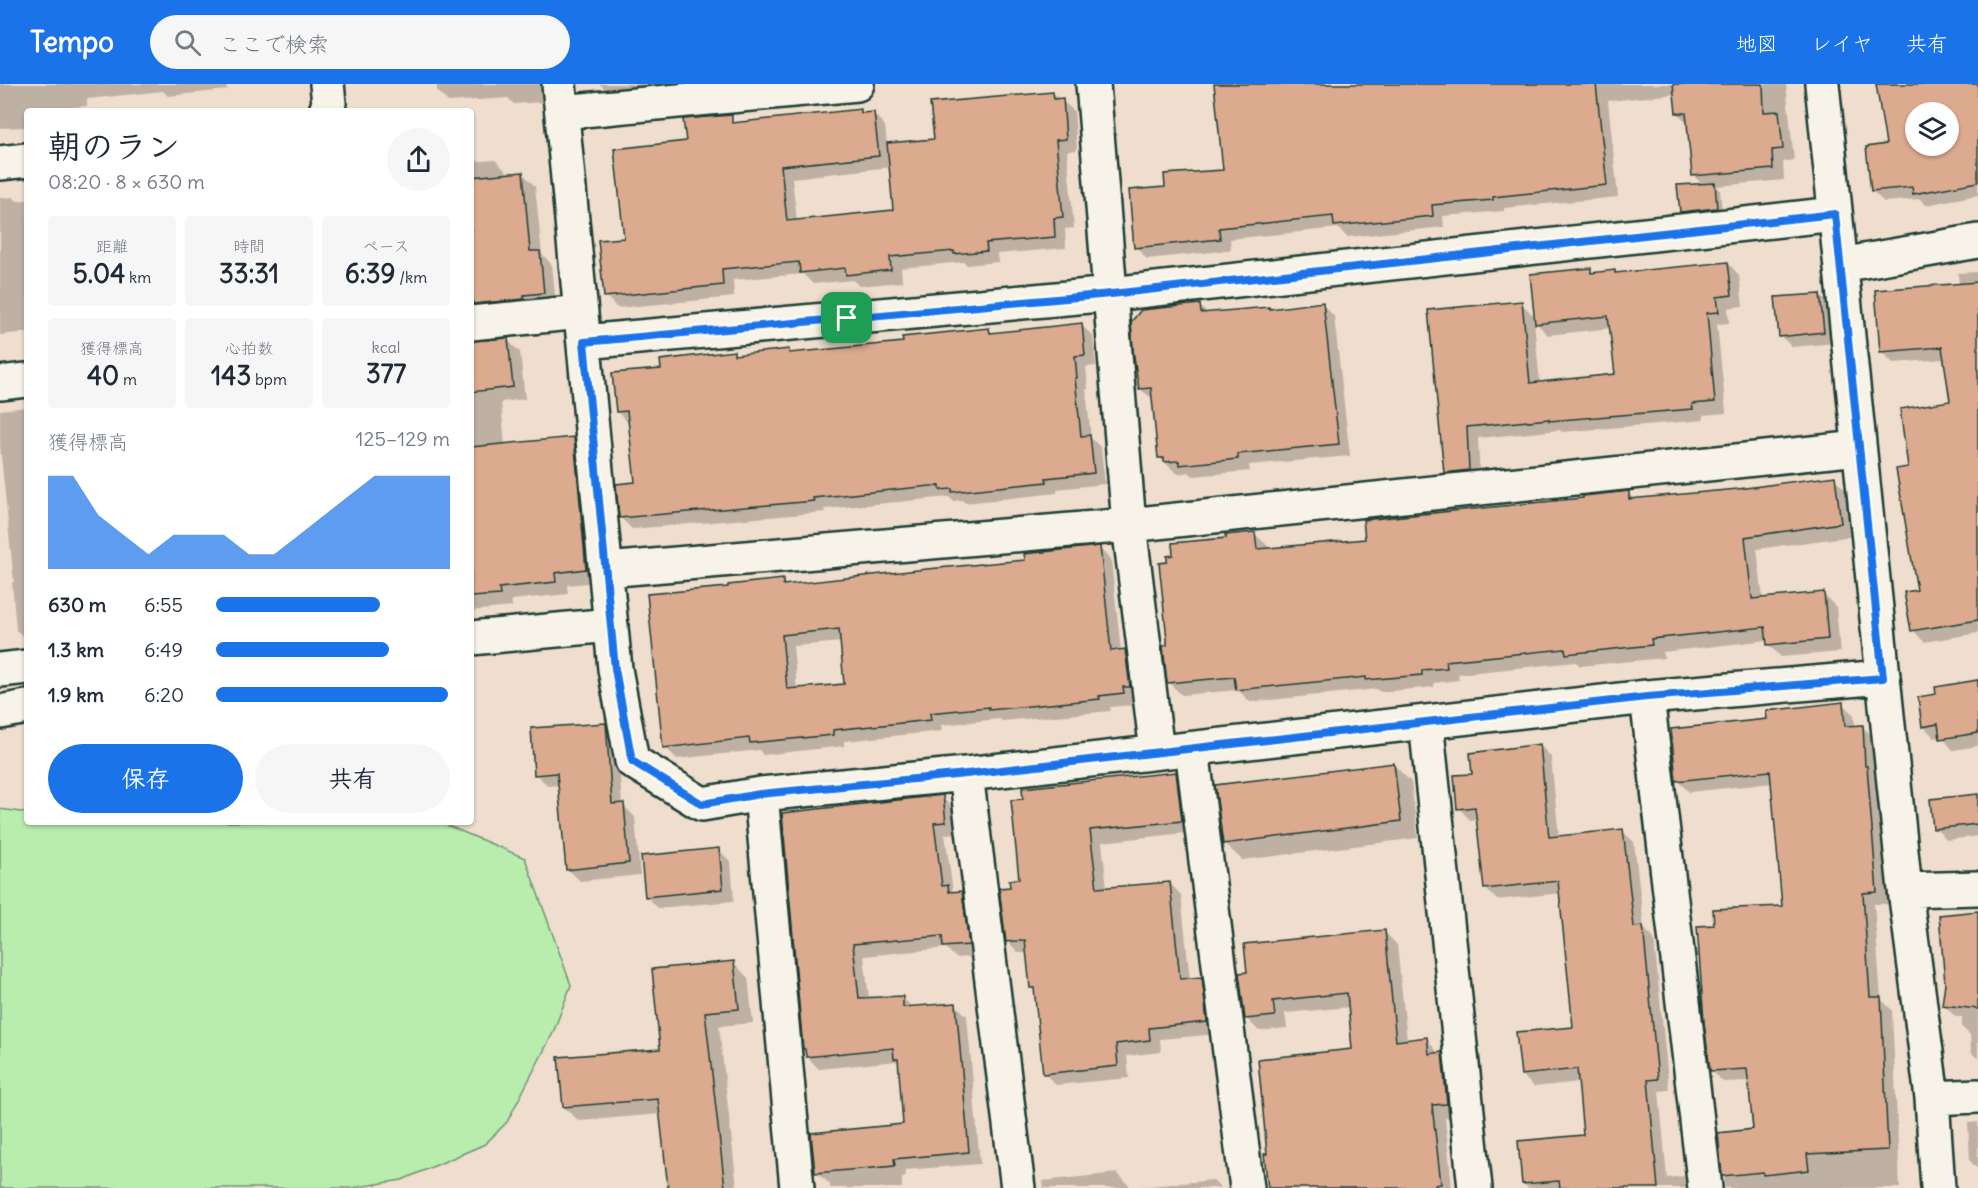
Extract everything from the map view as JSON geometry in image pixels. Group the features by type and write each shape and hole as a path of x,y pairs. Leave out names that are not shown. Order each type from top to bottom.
{"street":[{"path":"327,84 329,103 327,108"},
{"path":"857,84 560,98 615,669 632,761 702,804 760,794 966,774 1647,697 1883,678"},
{"path":"1093,84 1129,525 1156,752"},
{"path":"1822,84 1905,890 1932,1098 1938,1188"},
{"path":"0,163 24,160"},
{"path":"474,323 582,327 1111,294 1835,214"},
{"path":"1840,265 1978,241"},
{"path":"0,383 24,380"},
{"path":"606,570 1129,525 1859,448"},
{"path":"474,638 611,625"},
{"path":"0,670 24,667"},
{"path":"1647,697 1706,1188"},
{"path":"0,712 24,708"},
{"path":"1426,722 1475,1188"},
{"path":"1192,749 1247,1188"},
{"path":"966,774 1017,1188"},
{"path":"760,794 797,1188"},
{"path":"1905,890 1978,888"},
{"path":"1932,1098 1978,1096"}],"green space":[{"path":"0,809 24,813 24,825 446,825 525,858 571,985 553,1033 507,1122 485,1144 402,1180 352,1188 0,1188"}],"building":[{"path":"1214,84 1596,84 1607,185 1493,197 1493,200 1432,205 1433,216 1334,226 1333,216 1219,228 1220,239 1134,248 1129,190 1165,187 1164,174 1223,170"},
{"path":"1673,84 1763,84 1764,112 1779,111 1783,149 1772,150 1773,169 1692,176 1686,113 1676,113"},
{"path":"1876,84 1978,84 1978,182 1913,194 1912,187 1871,191 1866,147 1886,144"},
{"path":"1053,92 1054,99 1063,98 1066,139 1056,140 1063,217 1054,218 1055,237 986,243 987,251 954,254 954,251 890,257 891,270 846,275 845,268 800,273 799,262 722,269 723,285 604,297 598,240 624,238 614,149 686,141 683,119 732,115 732,123 861,109 861,113 874,112 879,156 781,166 787,221 893,210 887,143 934,139 930,103"},
{"path":"523,172 530,251 540,251 544,293 524,295 524,299 474,304 474,177"},
{"path":"1715,183 1717,208 1680,212 1677,185"},
{"path":"1728,262 1732,295 1717,297 1719,312 1707,313 1715,402 1692,404 1693,409 1467,427 1469,470 1444,473 1428,310 1522,301 1530,383 1615,374 1608,316 1535,324 1530,274 1591,268 1591,273 1615,270 1615,273"},
{"path":"1978,282 1978,620 1911,631 1904,592 1917,590 1896,469 1908,467 1900,409 1950,401 1942,347 1880,352 1875,290"},
{"path":"1820,294 1824,332 1779,337 1775,297"},
{"path":"1323,302 1339,444 1238,454 1238,459 1179,465 1179,461 1164,462 1164,458 1158,458 1151,388 1139,389 1133,350 1131,322 1141,310 1200,304 1201,313 1269,307 1270,309"},
{"path":"1082,323 1085,355 1075,356 1077,378 1075,378 1081,436 1090,435 1094,473 1046,478 1047,482 952,492 952,489 940,490 940,485 813,498 814,501 619,518 616,484 635,482 627,411 616,412 612,373 661,369 660,360 734,351 734,355 789,349 789,353 903,342 902,337 989,328 990,333"},
{"path":"508,338 513,387 474,392 474,341"},
{"path":"574,437 586,569 555,573 556,582 499,588 500,595 474,597 474,447"},
{"path":"1835,476 1841,523 1745,537 1752,599 1824,592 1828,639 1767,645 1765,627 1651,639 1652,645 1566,654 1565,649 1446,661 1447,668 1422,670 1422,675 1366,680 1366,677 1236,690 1234,677 1167,683 1163,646 1167,645 1167,639 1159,563 1167,562 1167,556 1173,555 1172,543 1226,538 1225,535 1255,532 1257,549 1365,539 1363,520 1583,498 1583,496 1629,491 1629,499 1738,489"},
{"path":"1100,546 1111,651 1125,649 1130,687 1123,687 1124,693 1099,696 1100,699 989,710 989,707 930,713 931,720 833,730 833,735 750,743 749,738 663,748 647,594 728,587 728,585 783,579 783,585 1025,560 1024,554","holes":["839,629 844,684 787,689 782,635"]},
{"path":"1978,680 1978,733 1940,739 1938,724 1922,727 1918,697 1936,694 1935,687"},
{"path":"1843,702 1845,726 1863,725 1877,892 1863,893 1870,997 1881,997 1888,1150 1807,1154 1809,1170 1763,1175 1763,1172 1722,1176 1718,1133 1753,1129 1747,1069 1710,1071 1697,926 1714,925 1713,909 1782,906 1770,771 1676,781 1671,729 1767,719 1766,711"},
{"path":"606,723 612,804 624,803 629,863 566,870 557,773 534,775 531,728"},
{"path":"1540,744 1549,837 1623,829 1634,927 1643,926 1658,1079 1648,1080 1658,1188 1560,1188 1559,1181 1522,1184 1518,1141 1583,1135 1577,1069 1521,1075 1516,1032 1573,1027 1558,881 1484,889 1475,807 1457,809 1454,775 1472,774 1470,753"},
{"path":"1394,763 1401,821 1223,844 1215,785"},
{"path":"1176,772 1182,821 1090,830 1097,888 1170,882 1180,979 1202,977 1207,1022 1149,1028 1150,1040 1116,1044 1118,1066 1043,1074 1034,988 1030,988 1025,940 1006,942 999,888 1010,887 1009,880 1019,879 1011,800 1023,799 1022,788"},
{"path":"1978,794 1978,824 1933,829 1930,799"},
{"path":"943,795 946,822 934,823 942,886 948,885 949,892 962,891 969,945 943,947 942,936 853,944 859,998 903,996 903,1007 956,1003 969,1152 894,1159 895,1166 815,1173 811,1133 903,1124 898,1059 894,1059 893,1048 806,1057 805,1049 803,1049 782,813"},
{"path":"719,848 723,889 645,897 641,856"},
{"path":"1978,911 1978,1009 1942,1005 1945,983 1939,915"},
{"path":"1385,930 1396,1041 1427,1037 1429,1054 1442,1052 1447,1104 1432,1105 1441,1184 1435,1185 1436,1188 1268,1188 1258,1059 1352,1049 1347,993 1273,1001 1275,1016 1245,1019 1239,973 1247,972 1244,944"},
{"path":"734,961 739,1009 705,1012 725,1188 668,1188 658,1099 563,1107 558,1057 660,1049 652,969"}],"route":[{"path":"1835,214 1883,678 1647,697 966,774 760,794 702,804 632,761 615,669 584,342 847,318 1111,294 1835,214"}]}
